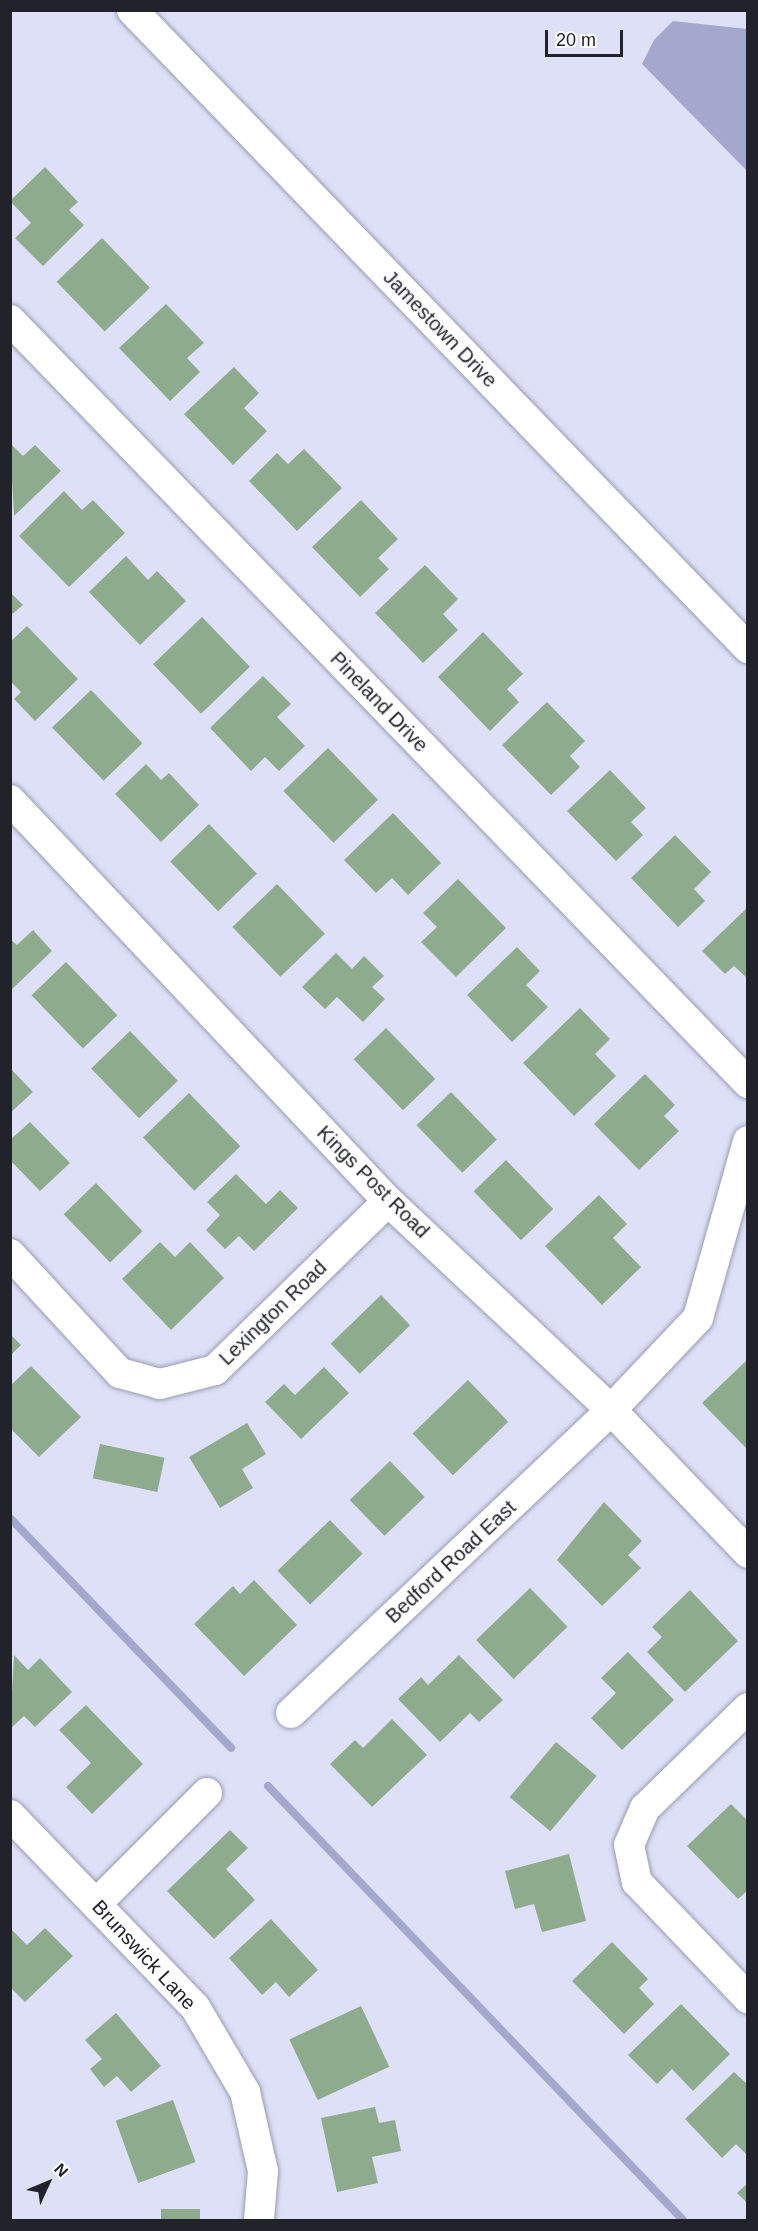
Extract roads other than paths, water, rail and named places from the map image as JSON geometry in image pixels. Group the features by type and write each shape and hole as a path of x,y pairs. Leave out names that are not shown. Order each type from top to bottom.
{"street":[{"name":"Jamestown Drive","path":"132,10 747,648"},
{"name":"Pineland Drive","path":"10,320 747,1083"},
{"name":"Kings Post Road","path":"10,800 388,1201 611,1410 747,1553"},
{"name":"Bedford Road East","path":"291,1713 611,1410 698,1318 747,1141"},
{"name":"Lexington Road","path":"10,1254 120,1373 160,1384 215,1370 388,1201"},
{"path":"747,1708 645,1808 629,1845 637,1882 747,1998"},
{"path":"96,1904 207,1793"},
{"name":"Brunswick Lane","path":"15,1828 96,1904 195,2007 246,2092 263,2171 259,2220"}],"water":[{"path":"673,21 747,29 747,171 642,64 654,40"}],"waterway":[{"path":"10,1518 231,1748"},
{"path":"268,1786 683,2220"}]}
